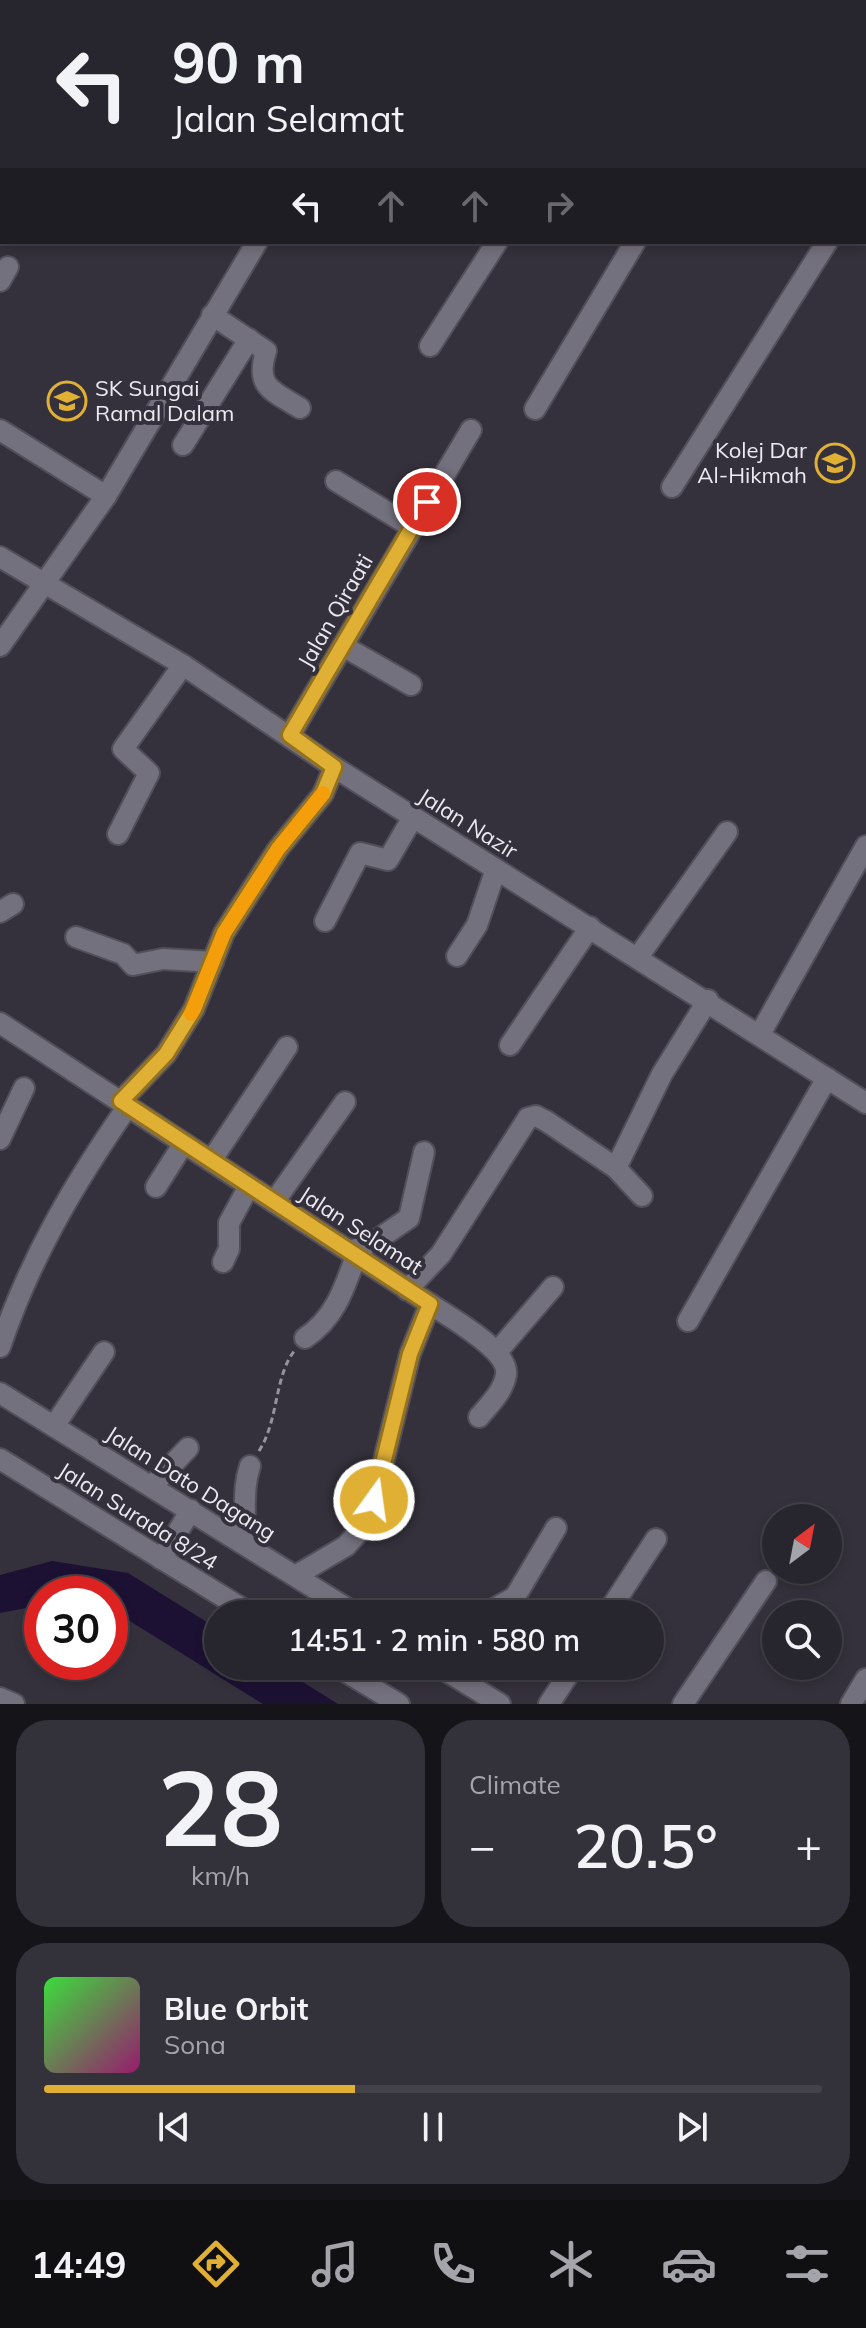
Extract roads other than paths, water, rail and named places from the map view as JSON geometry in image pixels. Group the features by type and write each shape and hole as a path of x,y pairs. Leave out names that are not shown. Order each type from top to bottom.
{"street":[{"path":"0,646 106,496 256,244"},
{"path":"430,346 496,244"},
{"path":"535,409 634,244"},
{"path":"672,487 826,244"},
{"path":"212,315 266,351 260,370 267,388 300,408"},
{"path":"183,445 249,339"},
{"path":"0,430 106,496"},
{"name":"Jalan Qiraati","path":"290,735 471,430"},
{"path":"336,481 412,527"},
{"name":"Jalan Nazir","path":"0,557 183,665 334,767 708,1000 866,1103"},
{"path":"343,646 411,685"},
{"path":"118,834 149,773 123,749 183,665"},
{"path":"0,1347 20,1286 66,1198 124,1104 166,1054 194,1009 224,933 278,849 323,794 334,767"},
{"path":"325,921 360,853 388,860 413,817"},
{"path":"638,957 727,832"},
{"path":"760,1034 866,846"},
{"path":"457,956 477,925 496,869"},
{"path":"510,1045 590,927"},
{"path":"76,937 123,954 133,965 163,959 213,962"},
{"path":"616,1168 662,1074 708,1000"},
{"name":"Jalan Selamat","path":"0,1023 430,1304 410,1354 374,1500 364,1526 346,1546 295,1576"},
{"path":"211,1161 287,1047"},
{"path":"688,1321 827,1078"},
{"path":"0,1139 8,1129 24,1088"},
{"path":"274,1202 345,1102"},
{"path":"407,1290 441,1254 528,1118 536,1116 546,1121 616,1168 642,1196"},
{"path":"156,1187 184,1143"},
{"path":"305,1338 323,1327 338,1304 353,1254 409,1218 424,1152"},
{"path":"223,1262 229,1249 229,1223 249,1186"},
{"path":"497,1352 553,1287"},
{"path":"430,1304 497,1352 506,1364 505,1377 497,1396 479,1417"},
{"path":"54,1426 104,1352"},
{"name":"Jalan Dato Dagang","path":"0,1393 334,1600"},
{"path":"152,1486 188,1448"},
{"name":"Jalan Surada 8/24","path":"0,1459 228,1600"},
{"path":"242,1543 246,1526 243,1485 250,1466"},
{"path":"161,1559 191,1510"},
{"path":"510,1600 515,1597 556,1528"},
{"path":"616,1600 656,1539"},
{"path":"683,1704 764,1584"},
{"path":"851,1704 866,1679"},
{"path":"359,1680 399,1704"},
{"path":"463,1680 500,1704"},
{"path":"549,1704 565,1680"},
{"path":"0,1698 14,1704"}],"place":[{"name":"SK Sungai Ramal Dalam","path":"67,401"},
{"name":"Kolej Dar Al-Hikmah","path":"835,463"}]}
